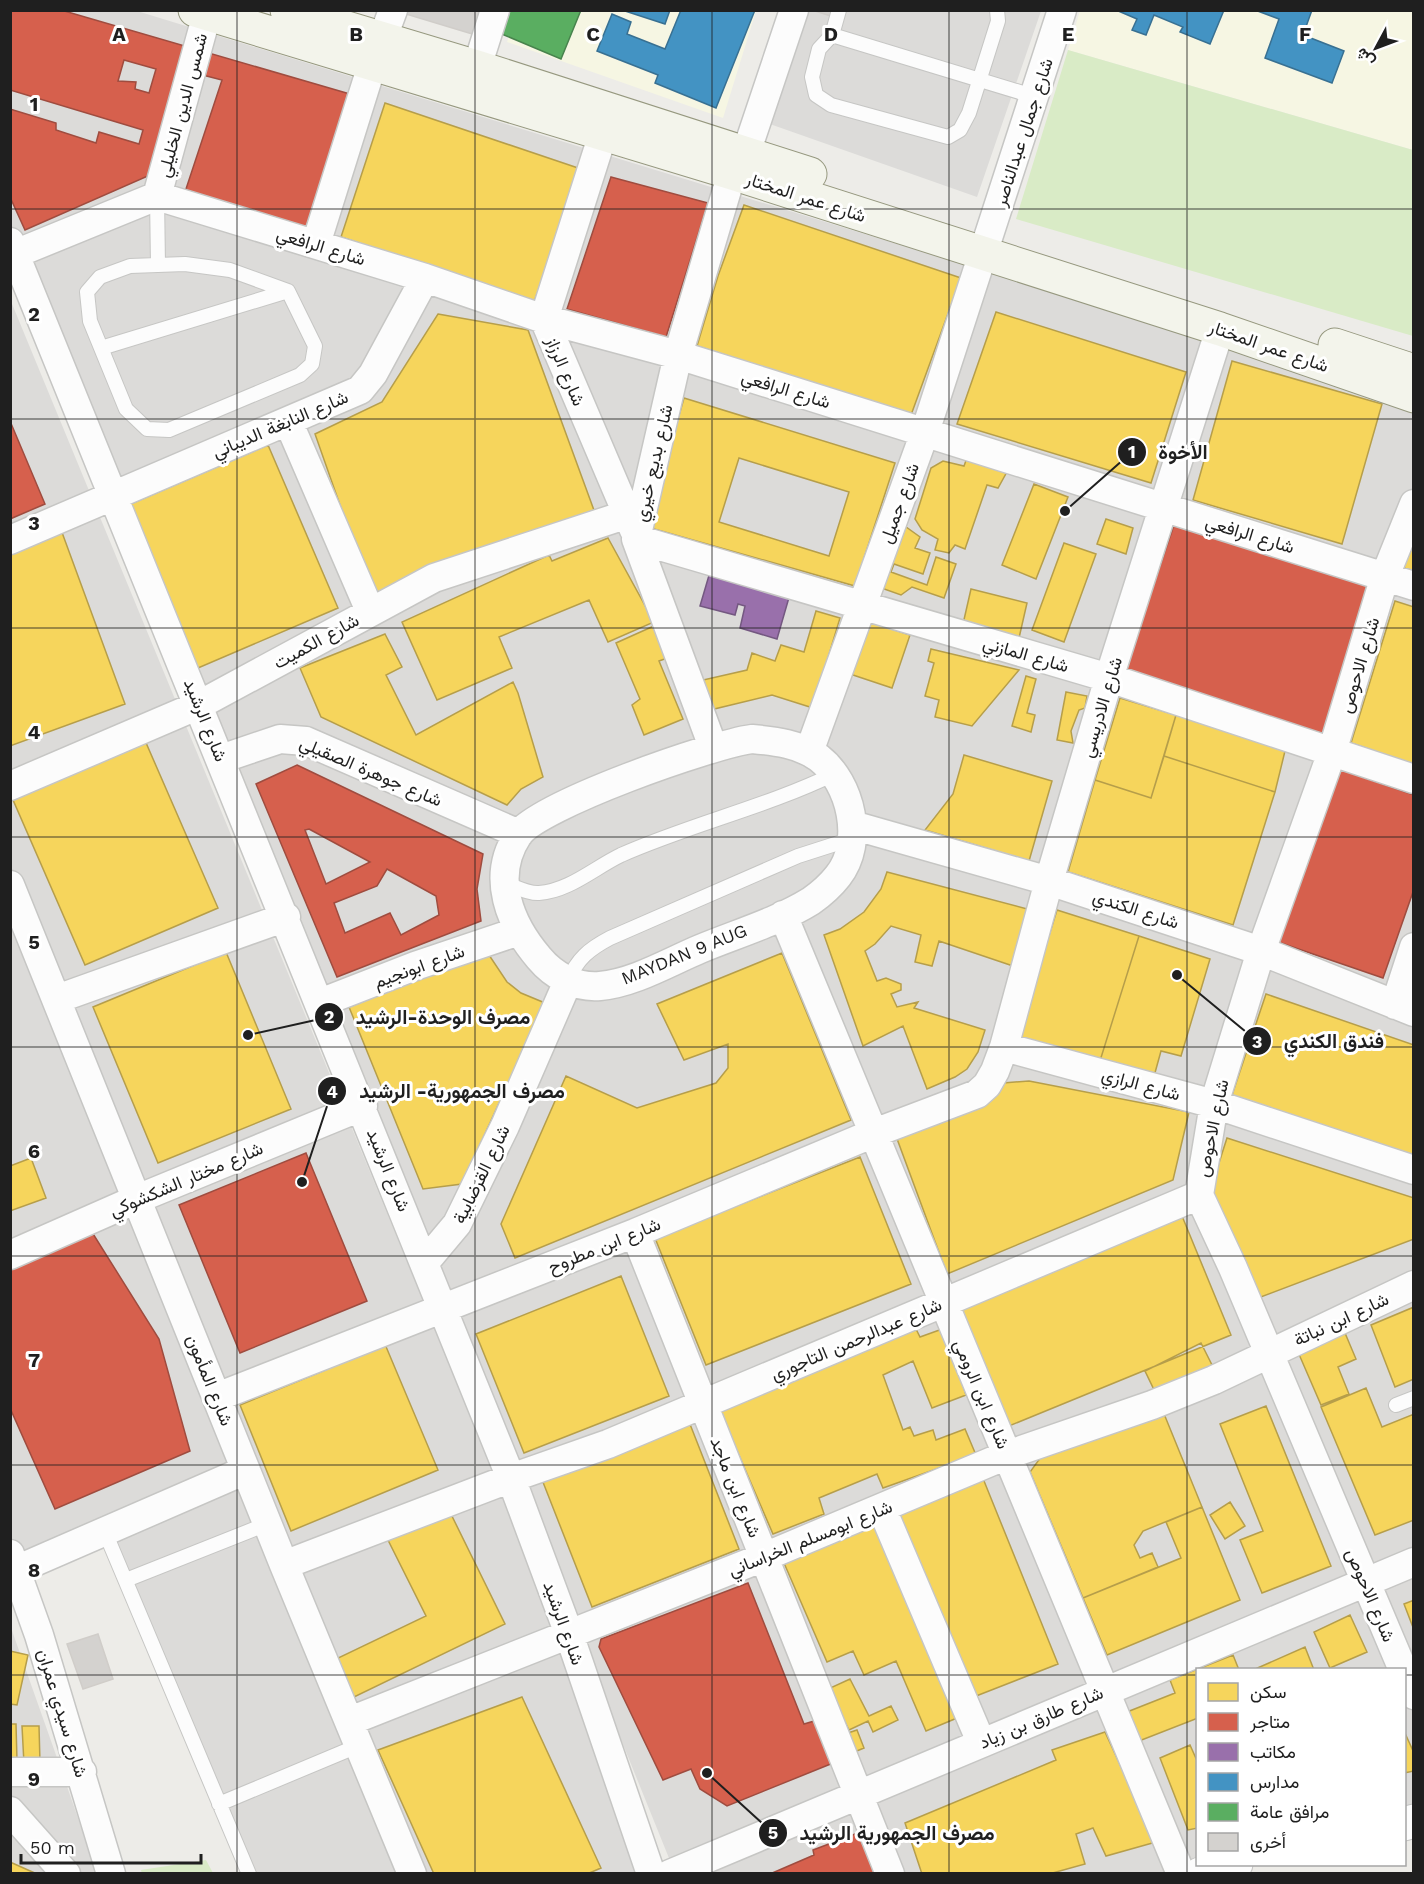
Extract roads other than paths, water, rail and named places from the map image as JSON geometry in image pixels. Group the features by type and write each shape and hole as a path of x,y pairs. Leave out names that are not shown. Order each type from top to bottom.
{"main road":[{"name":"شارع عمر المختار","path":"287,10 477,67 739,163 988,244 1413,371"},
{"name":"شارع عمر المختار","path":"201,12 383,38 603,134 739,163"},
{"name":"شارع عمر المختار","path":"988,244 1220,329 1413,396"}],"street":[{"path":"477,67 495,10"},
{"name":"شارع بديع خيري","path":"713,747 633,529 678,355 739,163 794,10"},
{"name":"شارع جمال عبدالناصر","path":"988,244 1062,10"},
{"name":"شمس الدين الخليلي","path":"157,196 201,12"},
{"path":"315,244 383,38"},
{"name":"شارع الرزاز","path":"603,134 544,319 633,529"},
{"path":"12,251 157,196"},
{"name":"شارع الرافعي","path":"157,196 425,278 544,319 678,355 1413,586"},
{"name":"شارع جميل","path":"809,752 925,432 988,244"},
{"name":"شارع الرشيد","path":"12,251 445,1309 569,1634 651,1874"},
{"name":"شارع النابغة الديباني","path":"10,540 360,390 373,374 425,278"},
{"name":"شارع الادريسي","path":"987,1085 1004,1047 1049,881 1109,678 1220,329"},
{"path":"288,421 370,610"},
{"name":"شارع الاحوص","path":"1402,1668 1199,1195 1214,1104 1261,951 1332,752 1385,576 1413,504"},
{"name":"شارع المازني","path":"633,529 862,606 1109,678 1413,780"},
{"name":"شارع الكميت","path":"10,786 199,705 370,610 434,578 633,529"},
{"name":"شارع جوهرة الصقيلي","path":"221,759 280,739 306,741 519,834"},
{"name":"MAYDAN 9 AUG","path":"753,739 788,744 809,752 834,774 847,802 851,832 840,874 810,901 783,915 634,977 600,986 568,981 544,964 519,931 507,903 504,882 506,860 519,834 538,818 713,747 753,739"},
{"name":"شارع الكندي","path":"851,832 1049,881 1261,951 1404,1009"},
{"name":"شارع المأمون","path":"10,885 267,1524 412,1874"},
{"name":"شارع ابن الرومي","path":"783,915 1181,1874"},
{"path":"57,999 286,917"},
{"name":"شارع ابونجيم","path":"320,1003 415,966 519,931"},
{"path":"1404,1009 1413,947"},
{"name":"شارع القرضابية","path":"426,1261 457,1224 505,1126 568,981"},
{"name":"شارع الرازي","path":"1004,1047 1214,1104 1413,1170"},
{"name":"شارع ابن مطروح","path":"217,1397 635,1233 874,1133 977,1094 987,1085"},
{"name":"شارع مختار الشكشوكي","path":"10,1256 137,1199 363,1106"},
{"name":"شارع عبدالرحمن التاجوري","path":"284,1565 511,1478 608,1444 1199,1195"},
{"name":"شارع ابن ماجد","path":"635,1233 890,1874"},
{"name":"شارع ابن نباتة","path":"1268,1352 1413,1285"},
{"name":"شارع ابومسلم الخراساني","path":"355,1733 569,1634 882,1509 1007,1455 1152,1405 1214,1380 1268,1352"},
{"path":"13,1562 105,1532 246,1470"},
{"path":"882,1509 981,1742"},
{"name":"شارع سيدي عمران","path":"13,1562 39,1635 111,1874"},
{"name":"شارع طارق بن زياد","path":"670,1874 858,1793 1413,1562"},
{"path":"1406,1679 1413,1695"},
{"path":"10,1772 82,1772"},
{"path":"10,1811 66,1874"},
{"path":"1200,1874 1229,1866"}],"lane":[{"path":"839,10 832,35 819,49 812,77 816,95 831,105 948,137 960,130 965,121 998,21 997,10"},
{"path":"832,35 1035,97"},
{"path":"157,196 158,265"},
{"path":"185,264 230,270 288,291 315,346 312,364 300,375 169,430 147,429 126,409 90,321 87,292 100,277 130,266 185,264"},
{"path":"101,348 288,291"},
{"path":"504,882 536,893 560,888 620,856 724,815 798,792 834,774"},
{"path":"568,981 575,963 589,950 610,938 851,832"},
{"path":"1396,1405 1413,1398"},
{"path":"126,1580 267,1524"},
{"path":"105,1532 249,1874"},
{"path":"219,1804 355,1733"}],"place":[{"name":"الأخوة","path":"1065,511"},
{"name":"فندق الكندي","path":"1177,975"},
{"name":"مصرف الوحدة-الرشيد","path":"248,1035"},
{"name":"مصرف الجمهورية- الرشيد","path":"302,1182"},
{"name":"مصرف الجمهورية الرشيد","path":"707,1773"}]}
